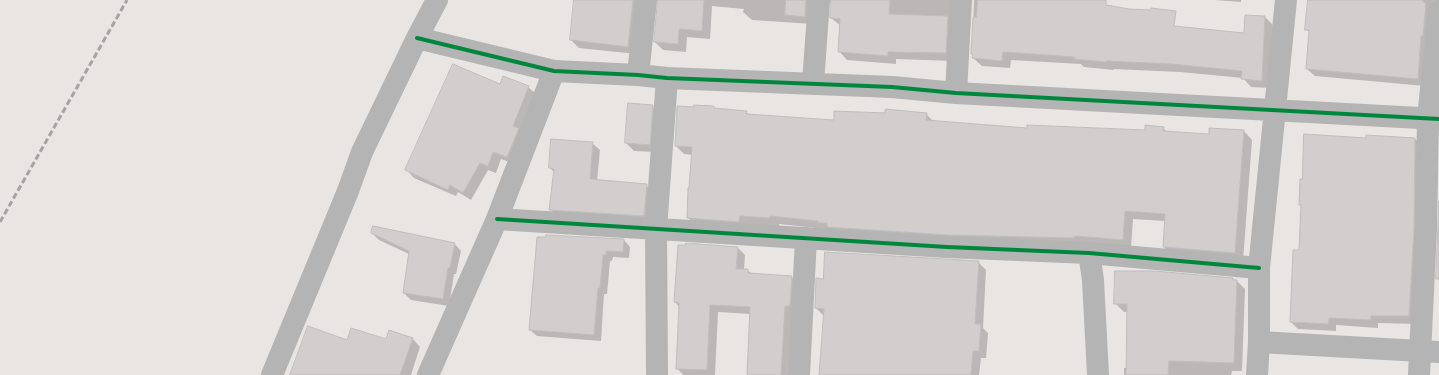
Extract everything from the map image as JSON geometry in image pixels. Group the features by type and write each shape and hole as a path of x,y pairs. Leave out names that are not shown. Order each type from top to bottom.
{"street":[{"path":"272,375 348,191 362,152 417,38 438,0"},
{"path":"638,74 646,0"},
{"path":"813,83 819,0"},
{"path":"956,93 961,0"},
{"path":"1257,375 1260,268 1286,0"},
{"path":"1419,375 1429,352 1426,229 1439,11"},
{"path":"417,38 554,71 638,74 667,78 892,87 956,93 1433,118"},
{"path":"428,375 497,219 554,71"},
{"path":"657,375 656,229 667,78"},
{"path":"497,219 947,247 1089,253 1260,268"},
{"path":"799,375 806,238"},
{"path":"1089,253 1093,280 1098,375"},
{"path":"1259,342 1429,352"}],"building":[{"path":"574,0 633,0 628,47 570,40"},
{"path":"658,0 704,0 702,31 679,29 678,44 654,42"},
{"path":"786,0 806,0 805,17 785,15"},
{"path":"831,0 890,0 889,14 948,16 946,53 888,52 888,56 838,52 840,19 830,18"},
{"path":"978,0 1106,0 1106,5 1129,9 1150,10 1151,8 1176,11 1174,26 1244,33 1245,15 1265,16 1262,81 1241,79 1242,71 1171,64 1106,62 1074,59 1075,57 1003,52 1002,61 972,58 973,17 976,17"},
{"path":"1308,0 1423,0 1423,2 1426,3 1423,36 1421,36 1418,79 1306,69 1309,30 1305,30"},
{"path":"453,64 500,84 503,76 529,86 513,126 519,128 507,157 493,152 488,166 480,163 463,193 450,185 448,190 405,170"},
{"path":"628,103 653,105 650,145 625,143"},
{"path":"694,105 714,106 714,108 747,111 746,114 834,120 834,111 885,113 885,109 927,113 926,120 1027,128 1027,125 1145,130 1145,125 1164,127 1163,131 1209,134 1209,128 1244,130 1235,253 1163,247 1165,214 1125,211 1123,240 1075,236 1074,238 948,235 827,227 827,223 818,223 818,221 770,216 770,218 740,216 739,222 687,218 692,147 675,146 677,106 694,107"},
{"path":"1304,134 1366,138 1366,135 1415,138 1414,229 1409,316 1371,316 1371,320 1329,318 1328,324 1290,322 1293,250 1299,250 1301,205 1299,205 1300,179 1302,179"},
{"path":"551,139 593,142 590,179 647,184 644,216 549,210 554,169 549,168"},
{"path":"1439,201 1439,279 1436,279"},
{"path":"373,226 455,243 450,268 448,268 443,299 403,293 409,251 371,233"},
{"path":"546,235 624,239 623,252 606,251 606,255 603,255 600,288 598,288 594,335 529,330 537,237 546,237"},
{"path":"686,243 738,247 736,269 748,269 748,273 792,276 790,306 785,306 781,375 747,375 750,307 710,305 707,370 676,369 679,303 674,302 678,245 686,245"},
{"path":"825,252 979,261 975,324 981,324 979,351 973,351 971,375 819,375 824,309 815,308 816,278 823,279"},
{"path":"1115,271 1155,271 1233,278 1233,280 1237,280 1234,363 1169,361 1168,375 1126,375 1127,304 1114,304"},
{"path":"308,326 347,340 351,328 386,339 389,330 413,338 400,375 290,375"}],"railway":[{"path":"0,222 127,0"}],"cycle path":[{"path":"417,38 554,71 638,75 667,78 892,87 956,93 1439,119"},
{"path":"497,219 947,247 1089,253 1259,268"}]}
